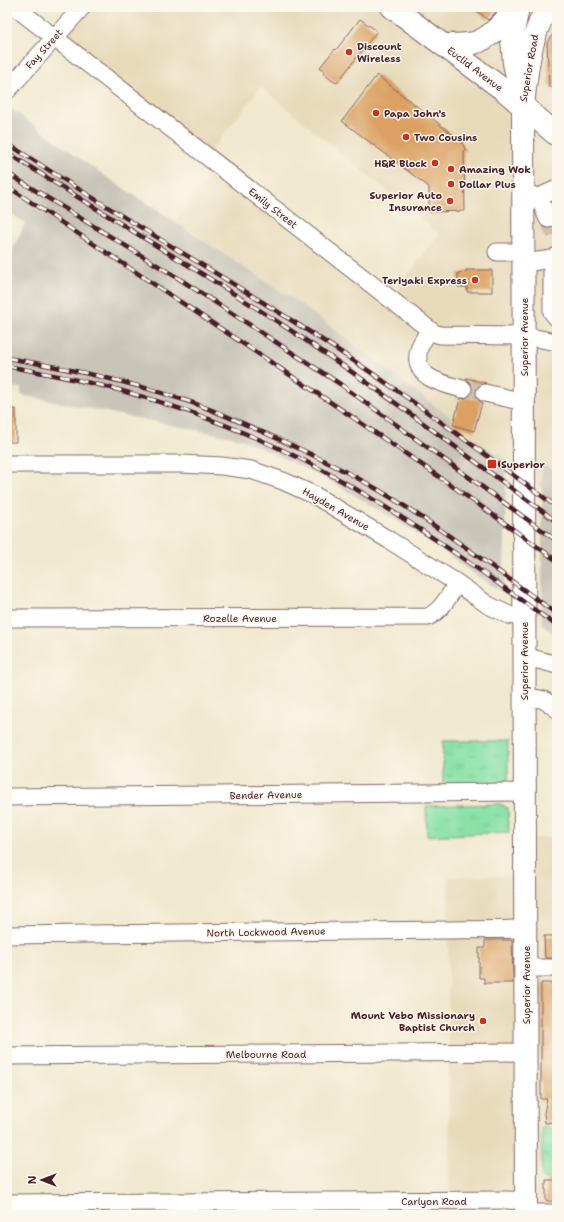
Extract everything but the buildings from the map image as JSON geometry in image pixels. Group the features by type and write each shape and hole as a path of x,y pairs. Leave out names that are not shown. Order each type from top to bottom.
{"main road":[{"name":"Euclid Avenue","path":"392,7 505,91 557,135"},
{"path":"443,45 473,43 479,41 494,31 517,7"},
{"name":"Superior Road","path":"517,7 512,39 516,73 523,106"},
{"name":"Superior Road","path":"523,106 532,42 546,7"},
{"name":"Superior Avenue","path":"523,106 542,193 524,258 524,656 542,702 525,792 526,1209"}],"street":[{"name":"Emily Street","path":"15,7 434,333 440,335 524,336 557,342"},
{"name":"Fay Street","path":"7,91 82,7"},
{"path":"542,193 553,214"},
{"path":"497,252 524,258 554,257 552,312 557,318"},
{"path":"430,330 419,348 419,366 432,380 440,384 463,389"},
{"path":"485,393 524,402"},
{"name":"Hayden Avenue","path":"7,464 181,464 222,466 251,470 283,481 314,495 389,540 457,583 488,605 509,615 524,618"},
{"name":"Rozelle Avenue","path":"7,618 428,617 442,606 457,583"},
{"path":"524,656 557,665"},
{"name":"Bender Avenue","path":"7,797 525,792"},
{"name":"North Lockwood Avenue","path":"7,935 526,929"},
{"path":"526,968 557,968"},
{"name":"Melbourne Road","path":"7,1056 526,1052"},
{"name":"Carlyon Road","path":"10,1207 489,1208 526,1209 557,1213"}],"shaded area":[{"path":"82,7 557,7 557,500 506,460 450,423 302,305 175,221 217,165 390,299 439,234 261,87 207,156 55,38"},
{"path":"7,106 102,174 302,305 451,418 450,423 506,460 504,593 477,576 438,547 332,482 241,439 21,395 21,388 7,387 7,261 25,223 7,210"},
{"path":"542,463 557,474 557,636 542,625"},
{"path":"557,837 557,1215 443,1215 443,1201 449,1200 448,877 525,875 525,838"}],"green space":[{"path":"443,741 508,741 508,779 502,786 443,786"},
{"path":"500,804 508,808 509,832 427,836 426,806"},
{"path":"557,1127 557,1179 542,1179 542,1128"}],"tunnel":[{"path":"548,219 557,238"},
{"path":"463,389 485,393"}],"railway":[{"path":"7,143 347,356 557,507"},
{"path":"7,152 247,302 316,348 420,421 557,522"},
{"path":"7,173 178,278 340,384 557,541"},
{"path":"7,186 353,417 490,512 557,561"},
{"path":"7,358 95,375 160,392 210,409 289,444 348,473 400,503 557,614"},
{"path":"7,366 91,383 148,398 205,417 261,440 315,466 370,497 425,532 557,626"}],"place":[{"name":"Discount Wireless","path":"349,52"},
{"name":"Papa John's","path":"376,113"},
{"name":"Two Cousins","path":"406,137"},
{"name":"H&R Block","path":"435,163"},
{"name":"Amazing Wok","path":"451,169"},
{"name":"Dollar Plus","path":"451,184"},
{"name":"Superior Auto Insurance","path":"450,201"},
{"name":"Teriyaki Express","path":"475,280"},
{"name":"Superior","path":"492,464"},
{"name":"Mount Vebo Missionary Baptist Church","path":"483,1021"}]}
